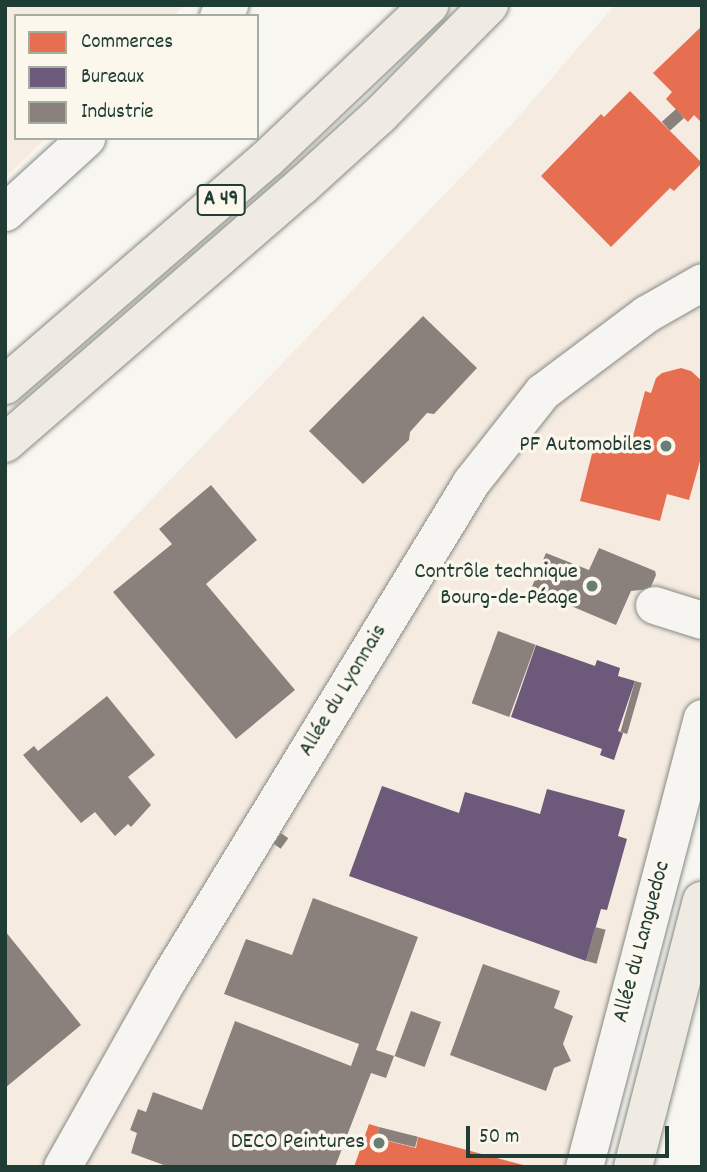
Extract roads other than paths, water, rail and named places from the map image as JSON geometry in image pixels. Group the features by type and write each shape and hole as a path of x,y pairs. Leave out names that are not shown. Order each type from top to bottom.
{"main road":[{"name":"A 49","path":"5,385 267,159 429,5"},
{"name":"A 49","path":"5,443 292,195 380,115 489,5"},
{"path":"633,1167 702,901"}],"street":[{"path":"5,212 84,140"},
{"name":"Allée du Lyonnais","path":"62,1167 169,979 471,482 542,392 646,314 702,282"},
{"path":"654,606 702,620"},
{"name":"Allée du Languedoc","path":"584,1167 702,718"}],"place":[{"name":"PF Automobiles","path":"666,446"},
{"name":"Contrôle technique Bourg-de-Péage","path":"592,586"},
{"name":"DECO Peintures","path":"379,1143"}]}
